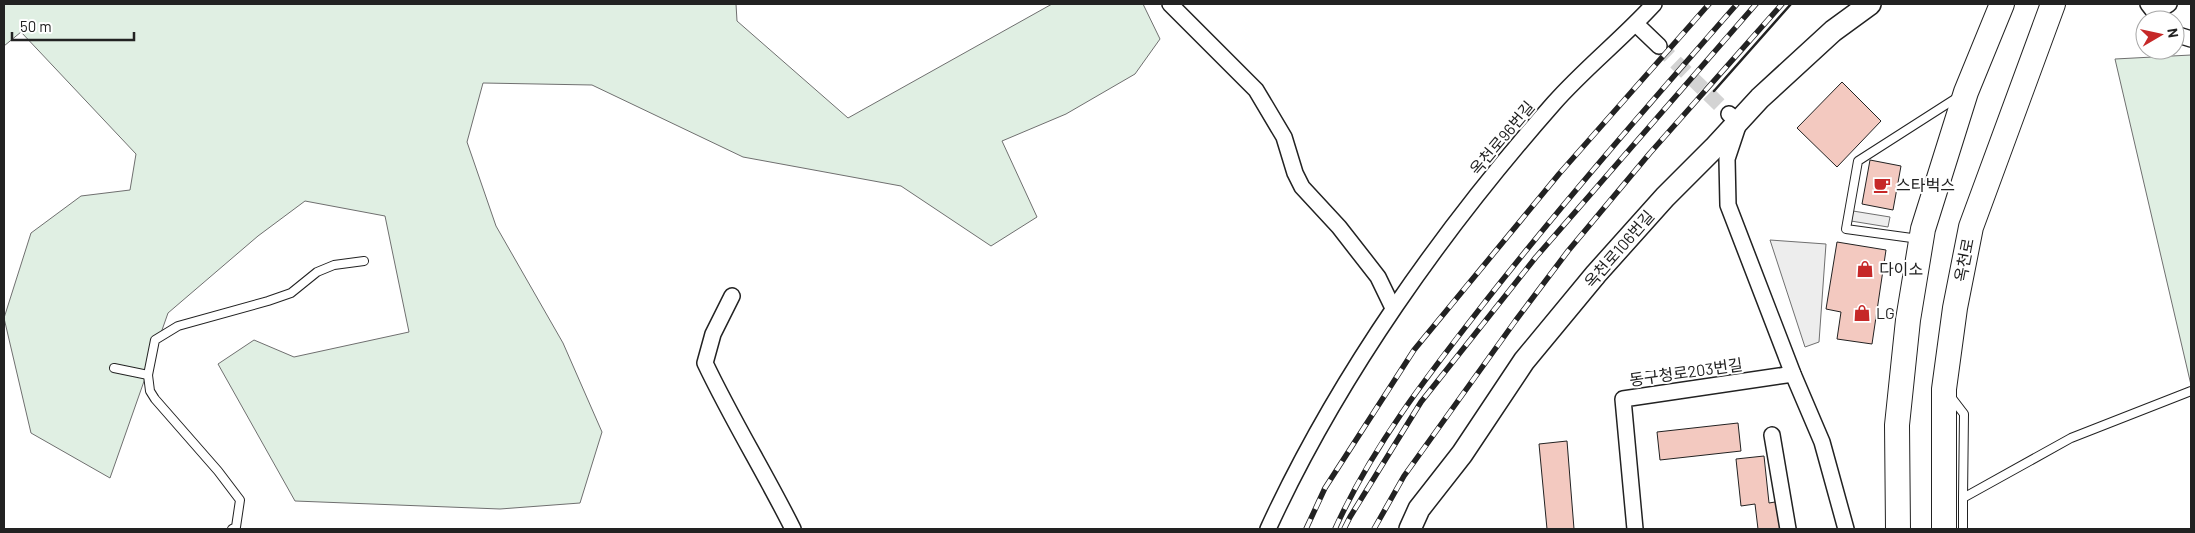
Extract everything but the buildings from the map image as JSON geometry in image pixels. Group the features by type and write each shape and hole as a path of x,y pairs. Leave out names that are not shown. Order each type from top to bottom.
{"main road":[{"path":"1898,529 1897,425 1908,320 1921,240 1966,92 2002,4"},
{"name":"옥천로","path":"1944,529 1944,389 1955,308 1971,227 2053,4"}],"street":[{"path":"1170,4 1256,90 1284,136 1295,173 1302,187 1339,227 1378,278 1393,308"},
{"name":"옥천로96번길","path":"1268,529 1320,426 1393,308 1490,180 1556,102 1654,4"},
{"name":"옥천로106번길","path":"1410,529 1419,509 1462,454 1524,361 1596,274 1734,118 1760,98 1833,31 1870,4"},
{"path":"2157,10 2169,4"},
{"path":"1636,24 1659,46"},
{"path":"1734,118 1728,159 1728,204 1793,374 1822,442 1846,529"},
{"path":"732,296 714,334 705,363 721,397 748,442 793,529"},
{"name":"동구청로203번길","path":"1635,529 1623,399 1793,374"},
{"path":"1772,434 1788,529"}],"lane":[{"path":"1921,240 1846,229 1858,161 1966,92"},
{"path":"232,529 236,527 240,500 150,391 148,375 155,340 178,326 291,293 317,272 334,264 364,261"},
{"path":"114,368 148,375"},
{"path":"1944,389 1964,414 1963,529"},
{"path":"1963,498 2071,438 2191,391"}],"green space":[{"path":"4,4 736,4 737,21 848,118 1052,4 1143,4 1160,39 1135,74 1066,114 1002,141 1037,217 991,246 901,186 743,157 592,85 483,83 467,142 496,226 563,343 602,432 580,503 500,509 295,501 218,364 254,340 294,357 409,332 385,216 305,201 258,236 168,313 110,478 31,433 4,318 31,233 81,196 130,190 136,154 21,32 4,46"},
{"path":"2185,55 2191,55 2191,385 2115,59 2185,60"}],"shaded area":[{"path":"1853,211 1890,217 1888,227 1851,221"},
{"path":"1770,240 1826,244 1819,342 1805,347"}],"tunnel":[{"path":"1659,46 1729,114"}],"railway":[{"path":"1306,529 1325,488 1414,350 1559,174 1709,4"},
{"path":"1335,529 1366,468 1403,411 1443,356 1577,189 1737,4"},
{"path":"1344,529 1421,402 1536,257 1756,4"},
{"path":"1374,529 1404,476 1568,251 1650,153 1782,4"}],"wall":[{"path":"1714,91 1791,4"}],"place":[{"name":"스타벅스","path":"1882,185"},
{"name":"다이소","path":"1865,269"},
{"name":"LG","path":"1862,313"}]}
